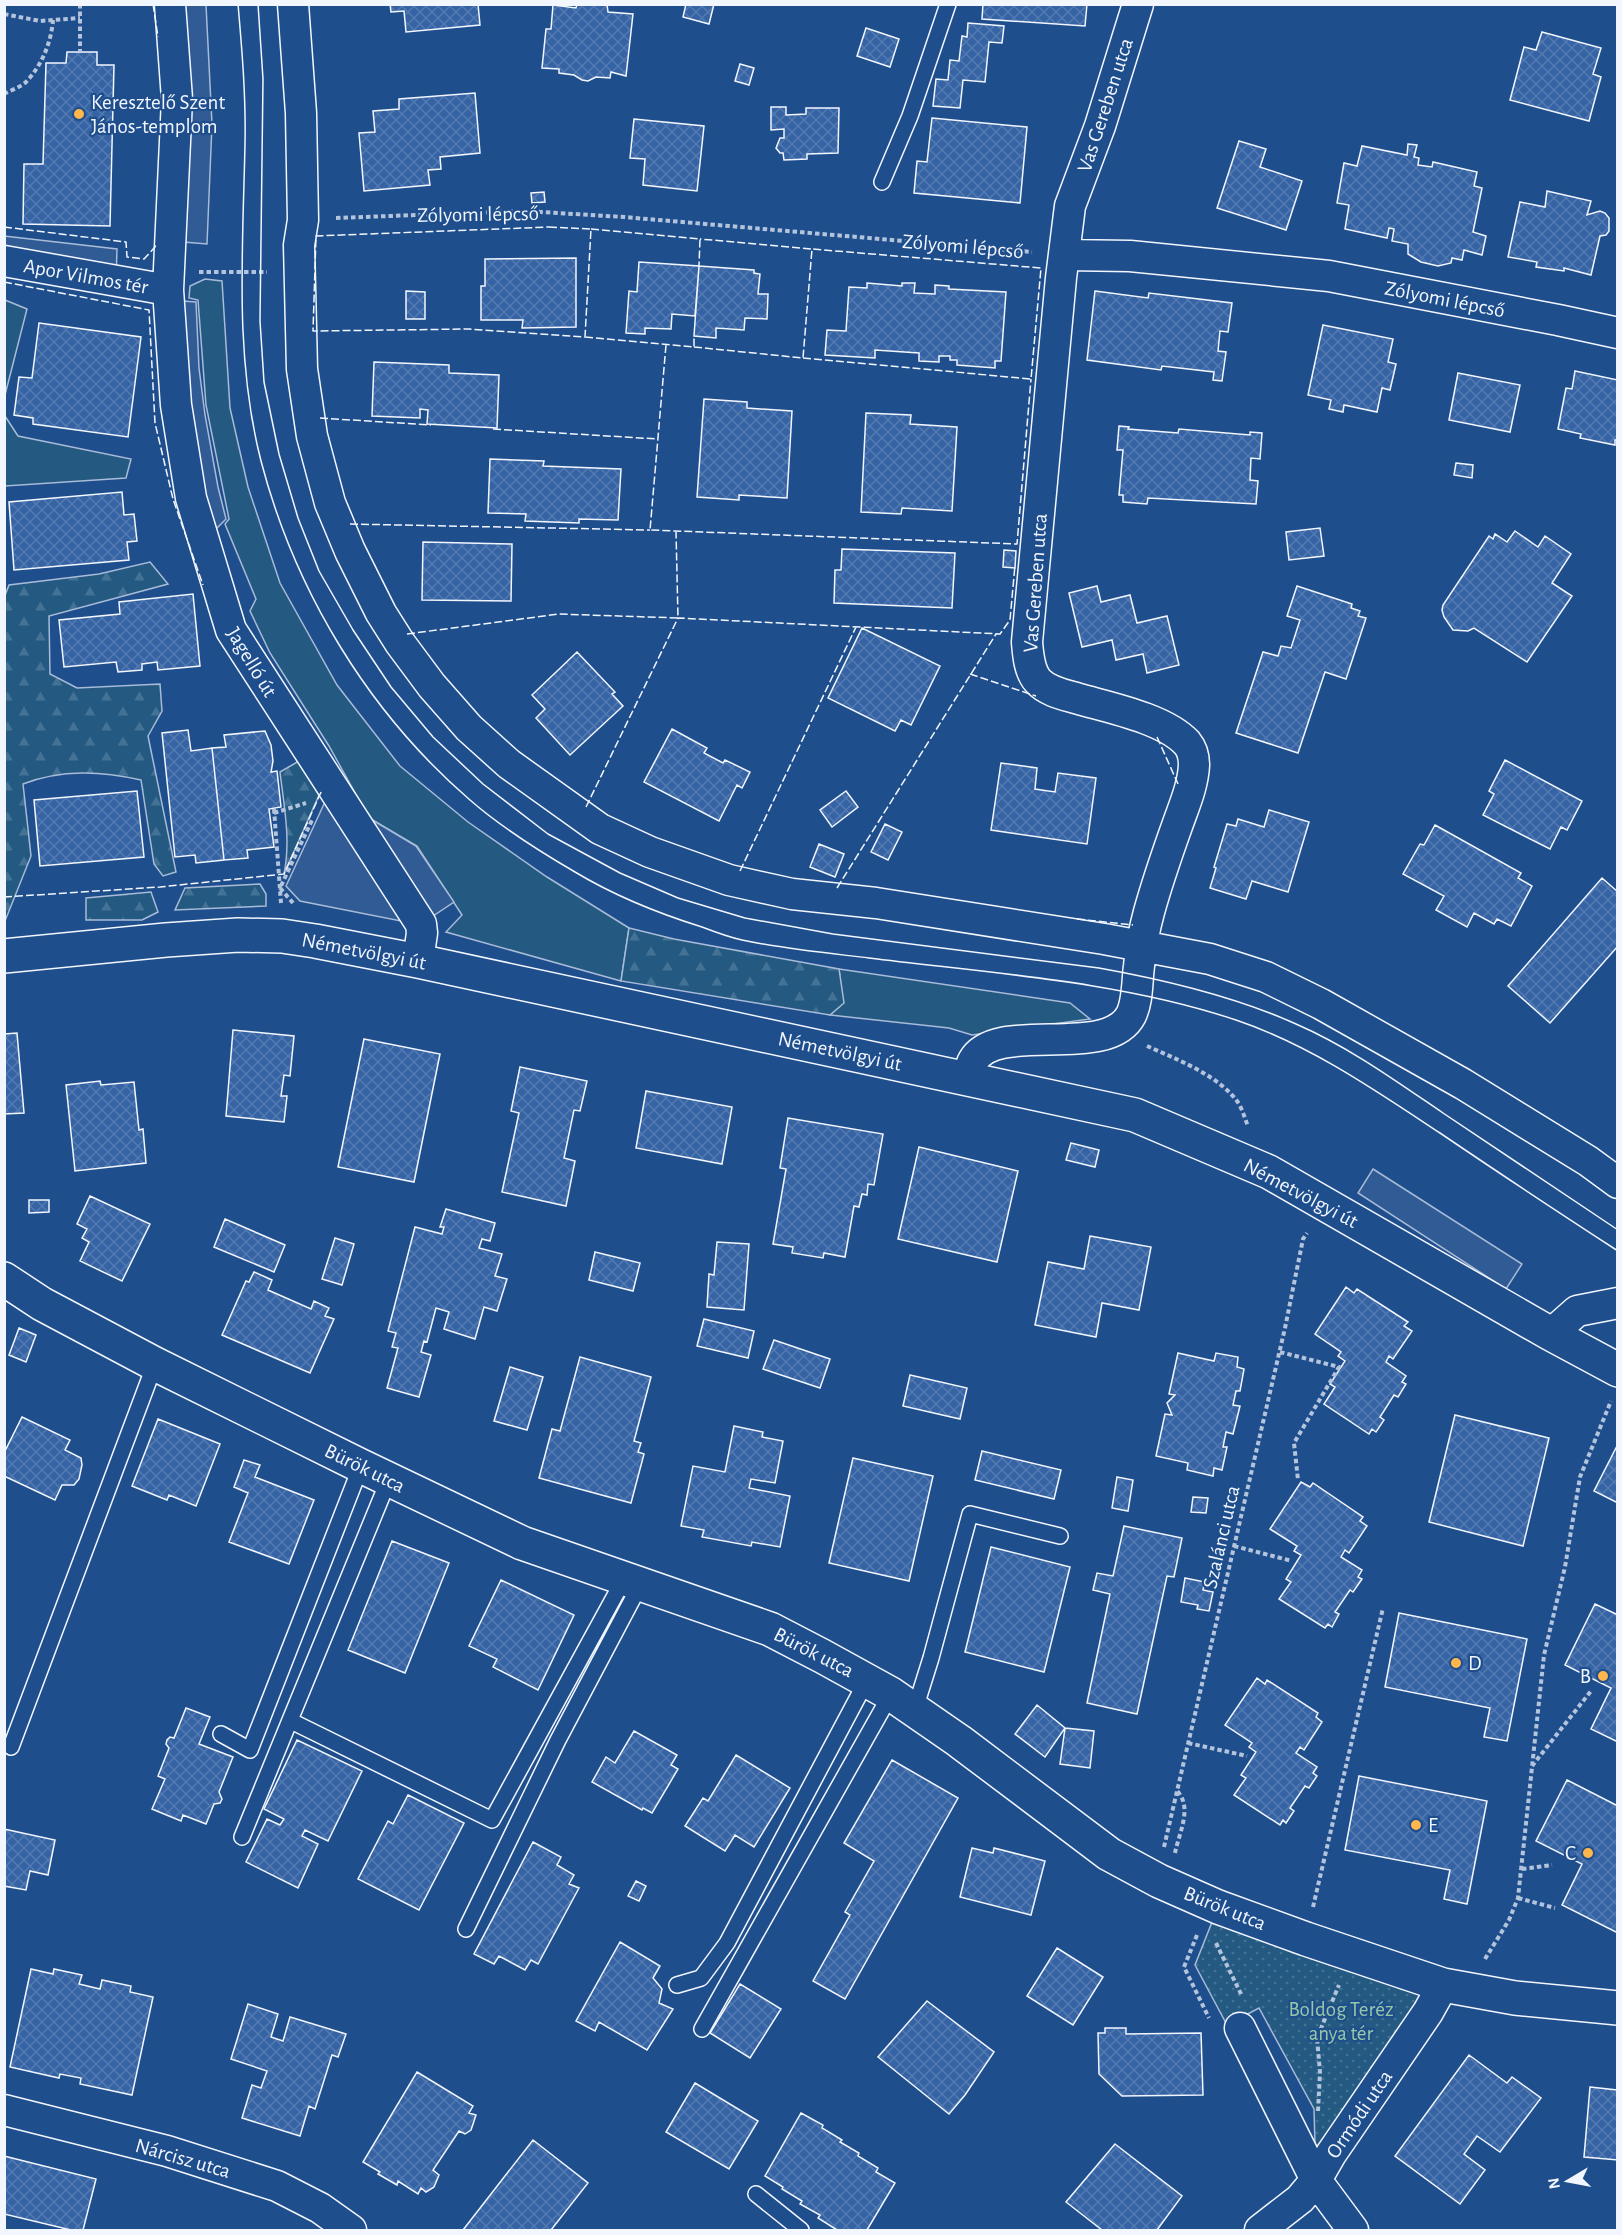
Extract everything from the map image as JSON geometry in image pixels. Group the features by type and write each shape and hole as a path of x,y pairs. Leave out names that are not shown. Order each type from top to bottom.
{"street":[{"name":"Apor Vilmos tér","path":"4,261 168,281 177,99 170,4"},
{"path":"293,4 301,113 303,220 299,245 299,272 302,369 312,436 330,503 350,551 381,613 432,686 469,728 508,764 600,829 650,852 729,880 792,894 929,911 1141,946 1210,959 1266,977 1463,1084 1588,1161 1617,1183"},
{"name":"Vas Gereben utca","path":"1117,1030 1131,1015 1141,946 1149,912 1186,803 1194,757 1189,744 1174,733 1138,715 1058,693 1038,681 1028,660 1027,642 1060,278 1070,206 1100,126 1138,4"},
{"name":"Zólyomi lépcső","path":"1065,255 1130,256 1329,276 1617,333"},
{"name":"Jagelló út","path":"168,281 176,405 191,498 205,540 223,609 231,630 249,661 421,924 418,961"},
{"name":"Németvölgyi út","path":"4,956 238,935 282,936 418,961 1135,1115 1269,1172 1617,1370"},
{"path":"968,1079 972,1062 990,1046 1007,1042 1085,1038 1117,1030"},
{"name":"Bürök utca","path":"4,1279 42,1304 155,1364 522,1543 770,1629 891,1694 1108,1854 1159,1881 1262,1923 1456,1988 1515,1998 1617,2008"},
{"path":"1551,1334 1577,1311 1617,1303"},
{"name":"Ormódi utca","path":"1260,2230 1300,2199 1316,2180 1331,2154 1428,2012 1456,1988"},
{"path":"1240,2028 1316,2180 1353,2230"},
{"name":"Nárcisz utca","path":"4,2110 167,2151 277,2186 320,2208 351,2230"}],"lane":[{"path":"882,182 910,116 948,4"},
{"path":"11,1747 155,1364"},
{"path":"242,1837 291,1721 375,1473"},
{"path":"221,1734 250,1750 375,1473"},
{"path":"677,1985 701,1978 727,1943 891,1694 932,1658 970,1514 1060,1536"},
{"path":"291,1721 492,1820 632,1582"},
{"path":"466,1929 632,1582"},
{"path":"702,2029 891,1694"},
{"path":"756,2194 801,2230"}],"path":[{"path":"80,4 80,52"},
{"path":"4,14 40,21 80,18"},
{"path":"4,94 25,83 45,55 52,33 53,20"},
{"name":"Zólyomi lépcső","path":"303,220 524,211 819,233 1065,255"},
{"path":"168,281 299,272"},
{"path":"296,907 280,888 330,782"},
{"path":"279,874 274,811 307,803"},
{"path":"1117,1030 1219,1083 1238,1103 1269,1172"},
{"name":"Szalánci utca","path":"1165,1841 1280,1352 1303,1239"},
{"path":"1280,1352 1339,1367 1294,1443 1298,1480"},
{"path":"1456,1988 1486,1957 1509,1920 1518,1898 1544,1655 1565,1567 1580,1477 1605,1416"},
{"path":"1234,1546 1293,1560"},
{"path":"1311,1916 1383,1608"},
{"path":"1532,1767 1591,1691"},
{"path":"1188,1743 1247,1756"},
{"path":"1174,1857 1185,1809 1182,1796 1177,1791"},
{"path":"1522,1869 1552,1865"},
{"path":"1518,1898 1555,1908"},
{"path":"1213,1936 1254,2020 1240,2028"},
{"path":"1318,2115 1320,2072 1317,2038 1342,1976"}],"green space":[{"path":"205,279 222,281 230,408 248,487 280,583 337,685 400,766 468,822 547,877 629,928 621,981 446,932 462,915 417,846 369,818 329,746 270,653 250,611 256,599 225,524 229,519 206,405 198,300 189,298 190,286"},
{"path":"4,300 27,309 5,395"},
{"path":"5,416 18,436 131,459 126,478 5,486"},
{"path":"150,562 168,584 49,616 50,674 77,688 160,684 162,711 148,736 176,872 163,876 154,864 141,780 96,773 67,774 38,779 23,784 31,856 5,921 4,598 9,585 99,574"},
{"path":"306,757 324,784 284,874 287,836 280,772"},
{"path":"260,884 266,894 266,906 175,910 185,888"},
{"path":"151,892 158,912 142,920 86,920 86,898"},
{"path":"629,928 674,939 839,969 844,1003 830,1015 621,981"},
{"path":"839,969 1070,1003 1090,1019 972,1035 949,1028 830,1015 843,1003"},
{"name":"Boldog Teréz anya tér","path":"1218,1907 1443,1985 1316,2180 1314,2109 1259,2008 1227,2025 1195,1965"}],"shaded area":[{"path":"170,5 206,5 212,124 207,244 171,241"},
{"path":"4,236 117,249 116,281 5,261"},
{"path":"169,300 196,302 199,368 205,415 226,519 205,540"},
{"path":"330,791 406,922 300,901 286,886"},
{"path":"369,818 416,846 454,902 421,924"},
{"path":"1373,1169 1522,1264 1506,1289 1358,1193"}],"building":[{"path":"390,4 478,4 480,25 406,32 404,11 391,12"},
{"path":"577,4 607,4 608,12 633,14 626,76 611,72 610,78 596,77 588,81 574,75 559,73 559,69 542,68 546,29 551,29 553,5 576,8"},
{"path":"686,4 714,4 709,24 683,17"},
{"path":"983,4 1087,4 1085,26 982,19"},
{"path":"968,23 1004,26 1002,43 989,42 985,82 963,80 960,108 933,106 936,79 948,80 950,60 959,61 962,36 967,37"},
{"path":"866,28 899,39 890,67 857,56"},
{"path":"1542,32 1601,48 1593,74 1601,77 1589,121 1510,100 1524,47 1536,50"},
{"name":"Keresztelő Szent János-templom","path":"67,52 97,52 97,65 114,65 110,226 23,224 24,164 43,164 46,63 66,63"},
{"path":"740,64 754,68 749,85 735,81"},
{"path":"475,93 480,153 440,157 441,169 428,170 430,185 364,191 359,133 375,132 373,111 399,109 399,99"},
{"path":"771,107 786,107 786,115 806,114 806,108 839,108 838,153 807,154 807,159 784,160 783,153 776,148 780,138 784,138 784,129 771,130"},
{"path":"932,118 1027,127 1020,203 914,193 917,161 927,162"},
{"path":"634,119 704,126 697,191 643,185 645,159 630,158"},
{"path":"1239,141 1266,149 1260,167 1302,181 1286,230 1217,208"},
{"path":"1408,144 1417,145 1414,157 1419,158 1418,165 1432,167 1433,162 1477,172 1474,186 1482,188 1473,232 1486,236 1482,255 1464,250 1462,260 1452,258 1451,263 1438,266 1421,262 1408,254 1408,244 1392,241 1394,229 1389,228 1387,238 1345,229 1349,205 1337,203 1344,163 1357,166 1362,146 1407,155"},
{"path":"1547,191 1591,201 1587,215 1600,211 1609,218 1609,231 1606,235 1600,236 1591,275 1564,268 1564,271 1536,267 1537,262 1508,257 1520,202 1545,207"},
{"path":"544,192 545,202 532,203 531,193"},
{"path":"576,258 576,327 522,328 523,320 481,320 481,286 485,286 485,259"},
{"path":"639,262 699,266 695,316 672,314 671,329 645,328 645,334 626,333 629,291 637,292"},
{"path":"699,266 754,270 754,273 760,274 758,294 768,294 767,319 745,318 744,330 716,328 716,338 694,336"},
{"path":"867,283 902,286 902,283 915,283 914,293 935,294 935,285 949,286 949,289 1006,292 1001,361 995,361 995,368 957,365 957,360 950,360 950,356 939,356 939,362 919,361 919,353 875,350 875,358 825,355 827,330 846,331 849,287 867,288"},
{"path":"406,291 425,292 425,319 406,319"},
{"path":"1095,291 1148,298 1149,293 1232,303 1228,332 1220,331 1218,351 1226,352 1222,381 1213,380 1214,372 1162,366 1161,370 1087,360"},
{"path":"39,323 141,337 128,437 33,424 33,418 14,415 19,377 32,378"},
{"path":"1323,325 1393,339 1388,362 1396,364 1390,390 1382,388 1377,412 1344,405 1343,412 1329,409 1331,400 1308,395"},
{"path":"374,362 449,365 449,373 499,375 497,428 427,424 428,410 420,409 420,418 372,416"},
{"path":"1575,371 1618,380 1618,440 1615,440 1615,445 1580,438 1581,434 1558,429 1566,388 1572,389"},
{"path":"1458,373 1520,385 1510,432 1449,420"},
{"path":"704,399 747,402 747,408 792,411 787,498 739,495 739,500 697,497"},
{"path":"866,413 911,415 910,424 957,427 952,511 902,508 901,514 861,512"},
{"path":"1119,426 1129,427 1128,429 1178,433 1179,429 1250,435 1250,432 1262,433 1260,459 1251,458 1250,480 1258,481 1256,504 1148,498 1147,504 1123,502 1123,495 1119,495 1123,450 1117,450"},
{"path":"490,459 544,461 543,466 621,469 618,520 579,519 579,523 525,521 526,514 488,513"},
{"path":"1456,463 1473,465 1472,478 1454,475"},
{"path":"122,492 124,515 134,514 137,541 127,542 129,560 14,570 9,502"},
{"path":"1320,528 1324,556 1289,560 1286,532"},
{"path":"1515,531 1538,547 1545,536 1571,554 1552,583 1572,596 1527,662 1474,628 1468,631 1453,630 1442,610 1443,605 1489,536 1493,539 1495,534 1507,542"},
{"path":"423,542 512,544 511,601 422,600"},
{"path":"842,549 955,553 952,608 834,603 835,570 841,570"},
{"path":"1004,550 1016,551 1015,568 1003,567"},
{"path":"1097,586 1101,602 1130,595 1137,623 1167,616 1179,665 1147,673 1143,654 1116,660 1112,640 1082,647 1069,593"},
{"path":"1297,586 1352,604 1351,608 1360,611 1358,616 1366,618 1346,679 1325,672 1298,753 1236,733 1263,652 1278,656 1281,646 1291,648 1300,620 1287,616"},
{"path":"193,594 200,666 158,670 157,662 142,664 142,670 118,672 116,662 64,667 59,620 120,614 119,602"},
{"path":"862,628 940,666 911,725 901,720 895,731 828,698"},
{"path":"577,652 615,692 612,694 623,706 570,755 536,718 545,709 532,695"},
{"path":"672,729 707,748 704,753 723,763 725,760 750,772 742,788 737,785 719,821 644,782"},
{"path":"188,730 191,751 212,748 224,860 196,863 195,855 175,857 162,733"},
{"path":"265,731 271,745 273,761 271,772 277,771 281,807 269,809 274,847 247,850 248,858 224,860 212,748 226,747 224,735"},
{"path":"1505,760 1582,801 1567,830 1561,827 1550,849 1483,815 1494,794 1489,791"},
{"path":"1001,763 1037,768 1035,789 1055,792 1058,773 1096,778 1087,844 991,830"},
{"path":"137,791 144,857 40,866 34,800"},
{"path":"846,791 858,807 832,827 820,810"},
{"path":"1269,810 1309,822 1288,892 1252,881 1246,899 1210,888 1227,824 1236,826 1238,819 1264,827"},
{"path":"885,824 902,832 888,860 871,852"},
{"path":"1435,825 1521,873 1518,878 1532,886 1511,926 1497,919 1494,924 1474,913 1467,927 1436,910 1444,896 1403,874 1420,844 1424,845"},
{"path":"819,844 844,854 835,877 810,867"},
{"path":"1602,878 1618,892 1618,946 1550,1023 1508,986"},
{"path":"233,1030 294,1036 290,1076 284,1075 281,1096 287,1096 284,1122 226,1116"},
{"path":"17,1033 24,1113 4,1114 4,1034"},
{"path":"364,1039 440,1054 414,1182 338,1167"},
{"path":"520,1067 587,1081 580,1111 574,1110 564,1158 575,1161 566,1206 502,1192 519,1113 511,1111"},
{"path":"100,1081 101,1085 134,1082 139,1130 143,1129 146,1163 75,1171 66,1085"},
{"path":"646,1091 732,1107 722,1164 636,1148"},
{"path":"788,1118 883,1134 874,1185 868,1184 867,1195 862,1194 859,1207 854,1206 845,1257 824,1253 823,1258 792,1253 793,1247 773,1244 786,1169 780,1168"},
{"path":"1071,1143 1099,1150 1095,1167 1066,1160"},
{"path":"919,1147 1018,1171 997,1262 898,1239"},
{"path":"90,1196 150,1224 122,1281 80,1261 89,1242 82,1238 87,1229 77,1224"},
{"path":"29,1200 49,1200 49,1212 29,1213"},
{"path":"446,1209 495,1223 490,1241 482,1239 479,1248 502,1254 495,1276 507,1279 497,1311 484,1307 475,1339 444,1329 449,1312 436,1308 427,1342 424,1341 421,1352 431,1355 419,1397 387,1388 398,1348 392,1347 396,1333 388,1331 415,1227 442,1234 444,1227 440,1227"},
{"path":"225,1219 285,1245 274,1272 214,1247"},
{"path":"1090,1236 1151,1247 1139,1310 1102,1303 1096,1337 1035,1325 1048,1262 1084,1269"},
{"path":"335,1238 354,1244 342,1285 322,1279"},
{"path":"717,1242 749,1244 744,1310 707,1307 709,1274 714,1275"},
{"path":"595,1252 640,1263 633,1291 589,1280"},
{"path":"254,1272 272,1280 268,1290 311,1309 314,1301 329,1308 325,1316 334,1319 310,1373 222,1335 246,1281 249,1282"},
{"path":"1346,1287 1354,1293 1357,1289 1408,1322 1404,1326 1412,1331 1393,1359 1389,1356 1386,1362 1406,1376 1402,1382 1406,1384 1398,1397 1394,1395 1380,1417 1384,1420 1376,1432 1372,1429 1369,1434 1324,1404 1335,1387 1330,1384 1345,1361 1338,1356 1341,1352 1315,1334"},
{"path":"704,1319 754,1331 748,1358 697,1346"},
{"path":"19,1328 36,1335 26,1362 9,1355"},
{"path":"774,1340 830,1359 820,1388 763,1369"},
{"path":"1178,1353 1214,1361 1216,1353 1238,1357 1237,1367 1244,1369 1240,1391 1236,1391 1233,1405 1240,1406 1233,1434 1226,1432 1223,1447 1227,1447 1222,1470 1214,1468 1213,1476 1187,1470 1188,1463 1156,1456 1165,1414 1172,1415 1167,1403 1175,1395 1169,1394"},
{"path":"580,1357 651,1377 634,1441 641,1443 638,1452 644,1454 631,1503 539,1478 552,1429 560,1431"},
{"path":"510,1367 543,1377 527,1430 494,1421"},
{"path":"910,1375 967,1388 960,1419 903,1406"},
{"path":"1455,1415 1549,1438 1523,1546 1429,1522"},
{"path":"22,1417 70,1440 65,1450 81,1458 79,1479 74,1485 62,1485 55,1500 4,1476 4,1453"},
{"path":"158,1419 220,1444 196,1506 169,1495 167,1500 132,1486"},
{"path":"734,1426 763,1432 762,1437 783,1441 775,1483 751,1479 749,1488 790,1496 780,1547 752,1542 751,1546 702,1537 704,1530 681,1526 693,1466 725,1472"},
{"path":"1618,1444 1618,1503 1594,1491"},
{"path":"982,1451 1061,1470 1054,1499 975,1480"},
{"path":"853,1458 933,1476 909,1581 829,1563"},
{"path":"244,1460 260,1465 255,1477 314,1500 289,1564 229,1542 248,1493 234,1487"},
{"path":"1117,1477 1133,1480 1128,1511 1112,1508"},
{"path":"1301,1482 1310,1487 1313,1483 1363,1517 1360,1521 1367,1526 1349,1553 1345,1550 1341,1557 1362,1570 1358,1577 1362,1579 1353,1592 1350,1590 1335,1612 1339,1614 1332,1627 1328,1624 1325,1628 1279,1599 1291,1582 1286,1579 1301,1555 1294,1551 1297,1546 1270,1529"},
{"path":"1193,1497 1208,1498 1206,1513 1191,1512"},
{"path":"1124,1526 1182,1538 1174,1577 1167,1576 1137,1714 1087,1703 1110,1594 1093,1590 1097,1573 1113,1576"},
{"path":"392,1541 449,1563 405,1673 348,1650"},
{"path":"991,1547 1070,1567 1044,1672 965,1652"},
{"path":"1185,1578 1205,1582 1203,1590 1213,1592 1209,1611 1197,1609 1198,1605 1181,1602"},
{"path":"501,1580 574,1615 538,1690 493,1667 497,1659 469,1646"},
{"name":"B","path":"1595,1604 1618,1615 1618,1742 1591,1729 1611,1688 1565,1665"},
{"name":"D","path":"1399,1613 1527,1639 1507,1741 1484,1737 1490,1708 1385,1687"},
{"path":"1257,1678 1265,1684 1267,1680 1318,1713 1316,1717 1322,1722 1304,1750 1300,1747 1296,1753 1317,1767 1313,1773 1317,1776 1309,1788 1305,1786 1290,1808 1294,1811 1286,1823 1283,1820 1280,1825 1234,1795 1246,1778 1241,1775 1256,1752 1249,1747 1252,1743 1225,1725"},
{"path":"1037,1705 1065,1728 1045,1757 1015,1734"},
{"path":"186,1708 210,1717 199,1744 233,1757 219,1792 222,1799 220,1803 214,1804 206,1824 183,1815 181,1821 152,1809 165,1779 158,1776 169,1748 166,1744 167,1740 170,1737 174,1738"},
{"path":"1065,1728 1094,1731 1090,1768 1060,1764"},
{"path":"634,1731 677,1755 671,1765 678,1769 652,1813 643,1808 642,1810 592,1782 606,1757 615,1763"},
{"path":"297,1740 362,1771 328,1841 305,1830 302,1836 318,1844 298,1888 246,1862 267,1819 280,1825 284,1819 264,1809"},
{"path":"736,1755 790,1788 754,1847 735,1835 725,1851 685,1826 703,1798 708,1801"},
{"path":"892,1760 958,1798 845,1999 813,1981 850,1915 845,1912 874,1861 844,1843"},
{"name":"E","path":"1359,1776 1487,1801 1467,1904 1444,1899 1450,1870 1345,1850"},
{"name":"C","path":"1567,1780 1618,1806 1618,1933 1562,1905 1582,1864 1536,1841"},
{"path":"408,1795 464,1823 419,1910 358,1879 388,1821 393,1824"},
{"path":"4,1829 55,1840 48,1875 30,1871 26,1890 4,1886"},
{"path":"533,1842 561,1857 557,1865 574,1875 569,1884 579,1888 538,1964 531,1960 525,1970 499,1956 494,1964 474,1954"},
{"path":"972,1848 993,1853 994,1848 1045,1861 1031,1915 960,1897"},
{"path":"636,1881 646,1886 639,1901 628,1896"},
{"path":"620,1942 660,1966 653,1978 662,1989 659,2003 673,2009 647,2050 599,2022 595,2031 576,2021"},
{"path":"1057,1948 1103,1977 1073,2025 1027,1996"},
{"path":"31,1969 53,1974 54,1969 82,1975 79,1984 100,1989 102,1980 131,1986 130,1992 153,1997 132,2095 80,2084 81,2078 60,2074 59,2078 10,2067"},
{"path":"740,1984 781,2009 750,2058 710,2033"},
{"path":"927,2001 994,2052 949,2114 878,2057"},
{"path":"248,2004 278,2014 271,2037 283,2041 290,2017 346,2034 338,2057 332,2055 315,2109 309,2106 300,2136 242,2118 252,2085 261,2088 267,2071 231,2059"},
{"path":"1105,2028 1126,2028 1126,2034 1201,2033 1203,2095 1122,2096 1099,2074 1098,2033 1105,2033"},
{"path":"1469,2055 1507,2083 1512,2077 1541,2098 1500,2152 1477,2136 1464,2154 1485,2170 1460,2204 1395,2156"},
{"path":"417,2072 473,2106 469,2113 476,2115 471,2130 465,2134 459,2131 433,2170 439,2175 434,2187 426,2192 421,2188 418,2194 398,2181 397,2185 378,2174 380,2172 363,2162"},
{"path":"695,2083 758,2121 729,2169 666,2132"},
{"path":"1590,2087 1617,2090 1618,2160 1584,2157"},
{"path":"801,2113 823,2125 822,2128 859,2153 858,2156 878,2168 876,2172 895,2183 867,2230 837,2230 818,2218 820,2215 800,2204 802,2201 765,2176"},
{"path":"533,2140 588,2183 551,2230 463,2230"},
{"path":"1115,2144 1182,2196 1157,2230 1102,2230 1066,2202"},
{"path":"4,2156 96,2179 83,2230 71,2230 4,2214"}],"tram line":[{"path":"238,4 245,108 242,263 244,342 252,422 261,461 294,556 315,602 340,646 368,688 399,728 433,766 470,800 521,839 605,889 653,910 732,937 806,950 1101,987 1192,1007 1263,1030 1316,1055 1366,1085 1618,1251"},
{"path":"258,4 263,79 260,321 264,382 279,454 298,518 319,571 353,630 391,687 433,737 483,784 548,834 620,873 678,898 745,918 833,934 1099,968 1199,990 1272,1014 1316,1033 1372,1065 1618,1230"}],"fence":[{"path":"153,4 158,37"},
{"path":"4,227 126,242 127,257 144,259 156,243"},
{"path":"549,227 591,229 585,337 469,329 313,331 316,236 549,227"},
{"path":"591,229 700,239 699,266"},
{"path":"694,347 803,358 812,249 700,239"},
{"path":"803,358 1031,379 1041,268 812,249"},
{"path":"4,282 149,310 155,423 173,499 203,585"},
{"path":"585,337 694,347 694,336"},
{"path":"666,345 650,530 1017,544 1031,379"},
{"path":"320,418 431,425"},
{"path":"493,429 658,439"},
{"path":"350,524 650,530"},
{"path":"407,634 559,614 678,618 676,531"},
{"path":"586,807 678,618 1000,634 1010,620 1015,565"},
{"path":"740,871 856,627"},
{"path":"837,888 996,634"},
{"path":"970,674 1036,696"},
{"path":"1157,737 1178,784"},
{"path":"4,897 160,887 284,874 322,790"},
{"path":"1077,919 1133,925"}],"place":[{"name":"Keresztelő Szent János-templom","path":"79,114"},
{"name":"D","path":"1456,1663"},
{"name":"B","path":"1603,1676"},
{"name":"E","path":"1416,1825"},
{"name":"C","path":"1588,1853"}]}
